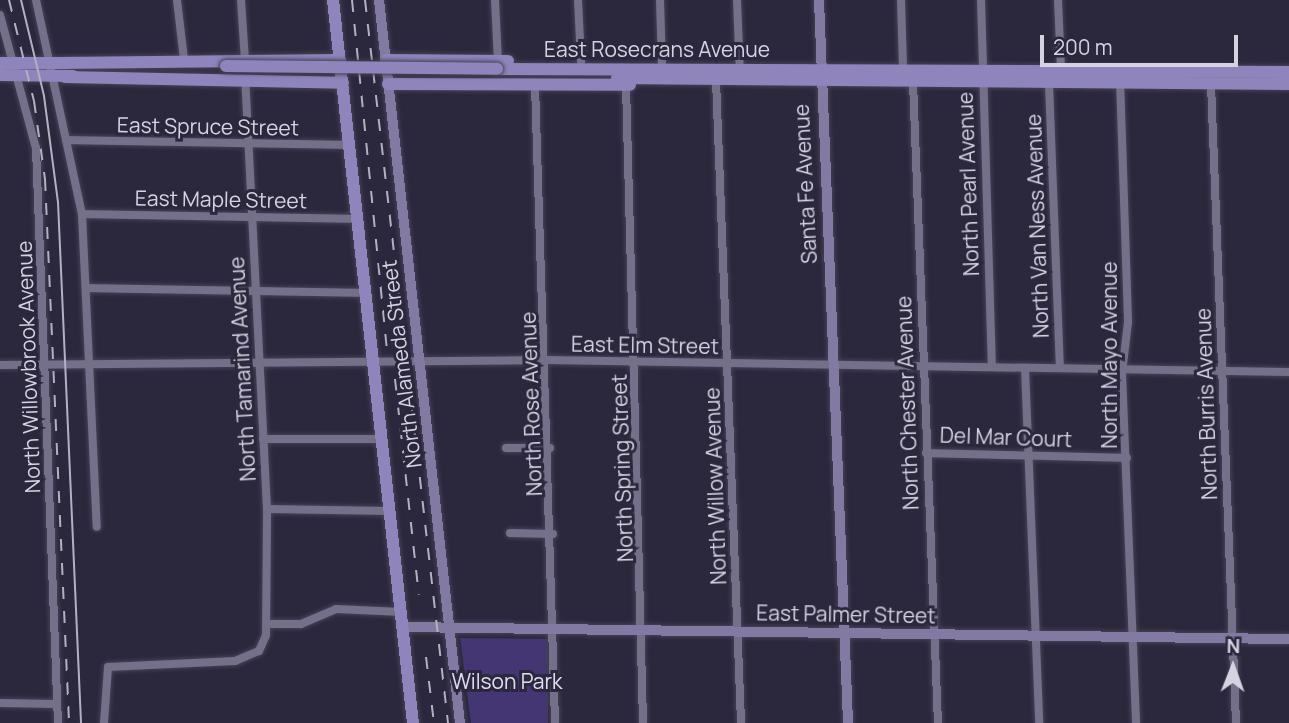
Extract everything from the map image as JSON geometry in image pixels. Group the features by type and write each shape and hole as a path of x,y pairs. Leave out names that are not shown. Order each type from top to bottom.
{"main road":[{"name":"North Alameda Street","path":"333,0 413,723"},
{"name":"North Alameda Street","path":"379,0 460,723"},
{"name":"Santa Fe Avenue","path":"819,0 848,723"},
{"path":"56,70 184,60 340,60"},
{"path":"386,60 497,69 581,62 662,67"},
{"path":"0,63 22,69"},
{"name":"East Rosecrans Avenue","path":"22,69 662,67 740,74 820,74 903,68 1061,70 1211,84 1289,72"},
{"path":"0,75 22,69"},
{"name":"East Rosecrans Avenue","path":"497,69 692,80 716,80 740,74"},
{"path":"56,70 245,82 343,83"},
{"name":"East Rosecrans Avenue","path":"820,74 913,82 1049,84 1120,77 1247,78 1289,85"},
{"path":"388,84 626,85 692,80"},
{"name":"East Palmer Street","path":"403,627 1289,639"}],"street":[{"path":"38,0 56,70 66,140 82,214 97,527"},
{"path":"177,0 184,60"},
{"path":"241,0 245,60"},
{"path":"495,0 497,69"},
{"path":"578,0 581,62"},
{"path":"660,0 662,67"},
{"path":"737,0 740,74"},
{"path":"901,0 903,68"},
{"name":"North Pearl Avenue","path":"981,0 981,83 992,367"},
{"path":"1058,0 1061,70"},
{"name":"North Willowbrook Avenue","path":"0,15 22,69 36,148 58,723"},
{"name":"North Mayo Avenue","path":"1120,77 1128,322 1123,369 1136,723"},
{"name":"North Willow Avenue","path":"716,80 741,723"},
{"name":"North Tamarind Avenue","path":"104,723 108,667 235,660 259,651 268,624 267,509 245,82"},
{"name":"North Chester Avenue","path":"913,82 938,723"},
{"name":"North Van Ness Avenue","path":"1049,84 1060,368"},
{"name":"North Burris Avenue","path":"1211,84 1236,723"},
{"name":"North Rose Avenue","path":"535,85 556,628 555,723"},
{"name":"North Spring Street","path":"626,85 636,363 643,723"},
{"name":"East Spruce Street","path":"66,140 349,145"},
{"name":"East Maple Street","path":"82,214 359,219"},
{"path":"87,288 366,293"},
{"name":"East Elm Street","path":"0,365 46,366 88,362 374,366 547,360 1289,372"},
{"path":"1025,368 1039,723"},
{"path":"263,439 383,439"},
{"path":"506,447 550,447"},
{"name":"Del Mar Court","path":"926,453 1127,458"},
{"path":"267,509 390,511"},
{"path":"510,533 553,534"},
{"path":"268,624 301,624 336,609 402,612"},
{"path":"0,704 57,704"}],"green space":[{"name":"Wilson Park","path":"460,638 548,639 548,723 471,723"}],"tram line":[{"path":"21,0 44,96 58,202 81,723"}],"railway":[{"path":"9,0 34,101 45,179 69,723"},
{"path":"352,0 387,350"},
{"path":"365,0 448,723"},
{"path":"395,379 419,595"},
{"path":"426,657 434,723"}]}
